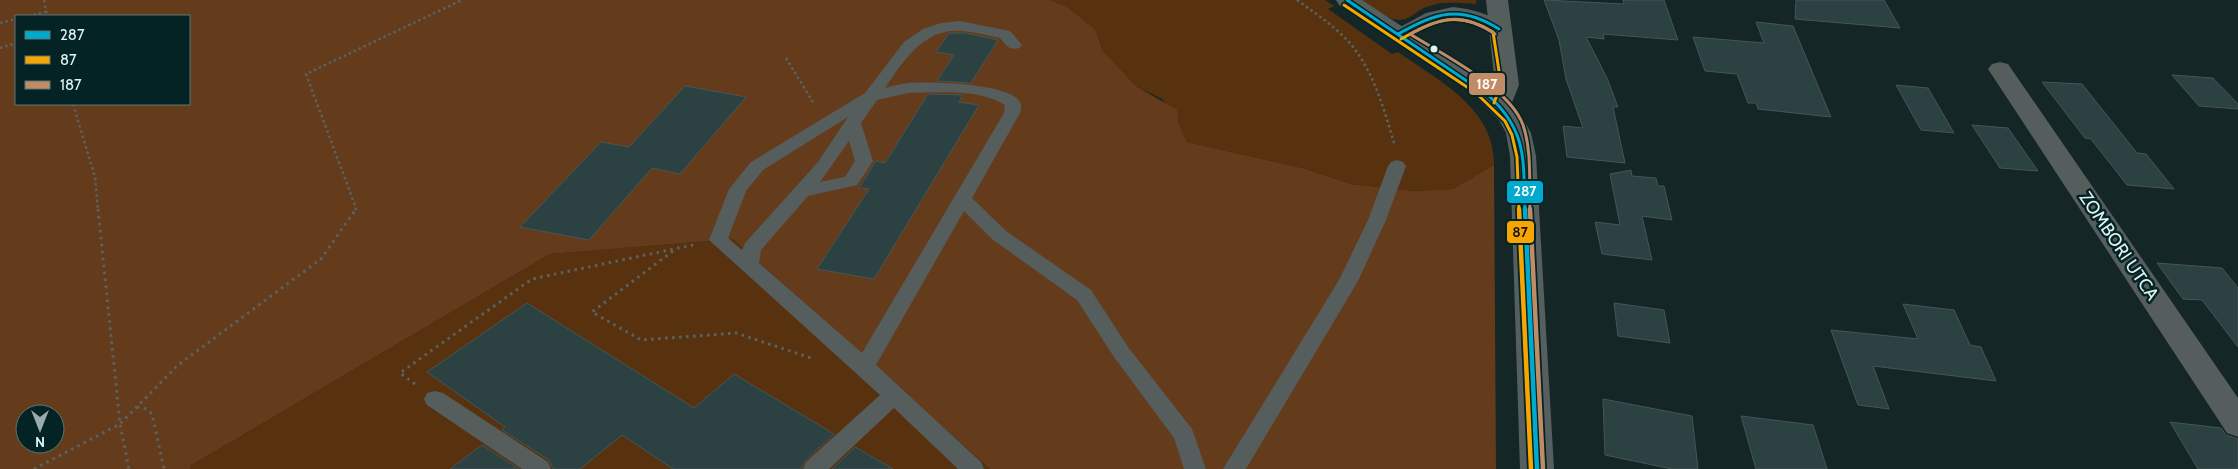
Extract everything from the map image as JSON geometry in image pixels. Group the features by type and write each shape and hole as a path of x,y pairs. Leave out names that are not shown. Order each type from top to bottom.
{"street":[{"path":"1347,0 1480,88 1515,123 1522,142 1524,156 1536,469"},
{"path":"1497,0 1499,30 1507,85 1500,106"},
{"name":"ZOMBORI UTCA","path":"2000,69 2238,424"}],"lane":[{"path":"1398,34 1438,13 1459,13 1478,16 1489,21 1499,30"},
{"path":"749,265 752,248 824,166 888,71 909,46 928,32 941,28 960,26 1005,34 1014,46"},
{"path":"858,362 962,198 1012,113 1013,103 1000,95 969,90 908,88 873,95 757,166 738,189 718,240 749,265 858,362 973,469"},
{"path":"802,191 851,181 864,161 853,124"},
{"path":"1234,469 1348,281 1377,220 1397,166"},
{"path":"962,198 999,235 1084,295 1121,352 1184,435 1195,469"},
{"path":"814,469 894,395"},
{"path":"435,398 540,469"}],"path":[{"path":"44,0 46,15"},
{"path":"34,469 120,424 178,365 321,259 356,208 306,74 462,0"},
{"path":"1297,0 1350,44 1360,58 1369,74 1390,132 1398,158 1397,166"},
{"path":"32,15 45,12"},
{"path":"0,23 15,19"},
{"path":"0,48 15,43"},
{"path":"786,58 810,94 823,126"},
{"path":"73,105 95,177 120,424 129,469"},
{"path":"435,398 400,372 532,279 718,240"},
{"path":"675,249 592,312 641,340 736,333 813,358 858,362"},
{"path":"137,407 146,408 152,414 164,469"}],"shaded area":[{"path":"0,0 1050,0 1067,7 1095,29 1103,51 1136,86 1177,110 1178,121 1187,142 1302,168 1351,184 1413,191 1453,189 1494,165 1496,469 990,469 733,239 550,254 190,466 190,469 0,469"},
{"path":"1050,0 1325,0 1334,6 1328,9 1392,54 1398,52 1447,85 1462,98 1485,127 1492,145 1494,165 1453,189 1413,191 1351,184 1302,168 1187,142 1178,121 1162,99 1136,86 1103,51 1095,29 1067,7"},
{"path":"1361,0 1476,0 1476,4 1451,3 1432,5 1407,19 1399,20 1384,15"},
{"path":"733,239 990,469 190,469 190,466 550,254"}],"building":[{"path":"1544,0 1624,4 1623,0 1664,0 1678,40 1603,34 1604,39 1586,37 1607,78 1618,107 1613,107 1625,163 1567,157 1563,126 1583,128 1566,79 1559,40"},
{"path":"1796,0 1884,0 1900,28 1795,19"},
{"path":"1756,22 1793,26 1831,117 1758,109 1756,103 1748,103 1737,74 1705,71 1693,37 1764,43"},
{"path":"949,33 966,33 998,40 971,83 937,81 954,55 936,52"},
{"path":"2172,75 2213,78 2238,104 2238,109 2199,106"},
{"path":"2042,82 2082,84 2137,153 2146,154 2174,189 2127,185 2091,139 2085,138"},
{"path":"1896,85 1928,88 1954,133 1921,130"},
{"path":"685,86 746,97 680,174 652,168 589,240 520,227 601,142 629,147"},
{"path":"928,94 963,95 959,102 979,105 874,279 817,269 869,189 859,188 876,161 885,163"},
{"path":"1972,125 2008,128 2038,171 2000,168"},
{"path":"1631,170 1632,176 1656,178 1658,186 1664,186 1672,220 1642,216 1652,260 1602,254 1595,222 1620,225 1610,174"},
{"path":"2157,263 2222,268 2238,288 2238,347 2202,300 2183,299"},
{"path":"527,303 694,408 734,374 834,434 805,461 801,469 673,469 622,435 580,469 553,469 549,460 502,430 505,427 427,372"},
{"path":"1614,303 1664,310 1670,343 1618,336"},
{"path":"1903,304 1954,310 1970,345 1981,347 1996,381 1873,366 1889,409 1858,405 1831,330 1918,339"},
{"path":"1603,399 1692,416 1698,469 1672,469 1605,455"},
{"path":"1741,416 1813,425 1827,469 1756,469"},
{"path":"2170,422 2221,428 2226,435 2238,439 2238,469 2198,469"},
{"path":"482,445 519,469 450,469"},
{"path":"855,447 893,469 832,469"}],"transit line":[{"name":"287","path":"1347,0 1489,96 1504,110 1514,125 1523,156 1537,469"},
{"name":"87","path":"1344,5 1476,93 1505,121 1512,135 1517,157 1531,469"},
{"name":"287","path":"1398,34 1424,20 1448,13 1473,15 1486,20 1499,29"},
{"name":"87","path":"1401,39 1435,22 1457,18 1481,24 1493,32 1501,84 1494,103"},
{"name":"187","path":"1495,34 1484,27 1463,19 1442,20 1410,34 1485,82 1511,106 1523,127 1527,142 1543,469"}]}
